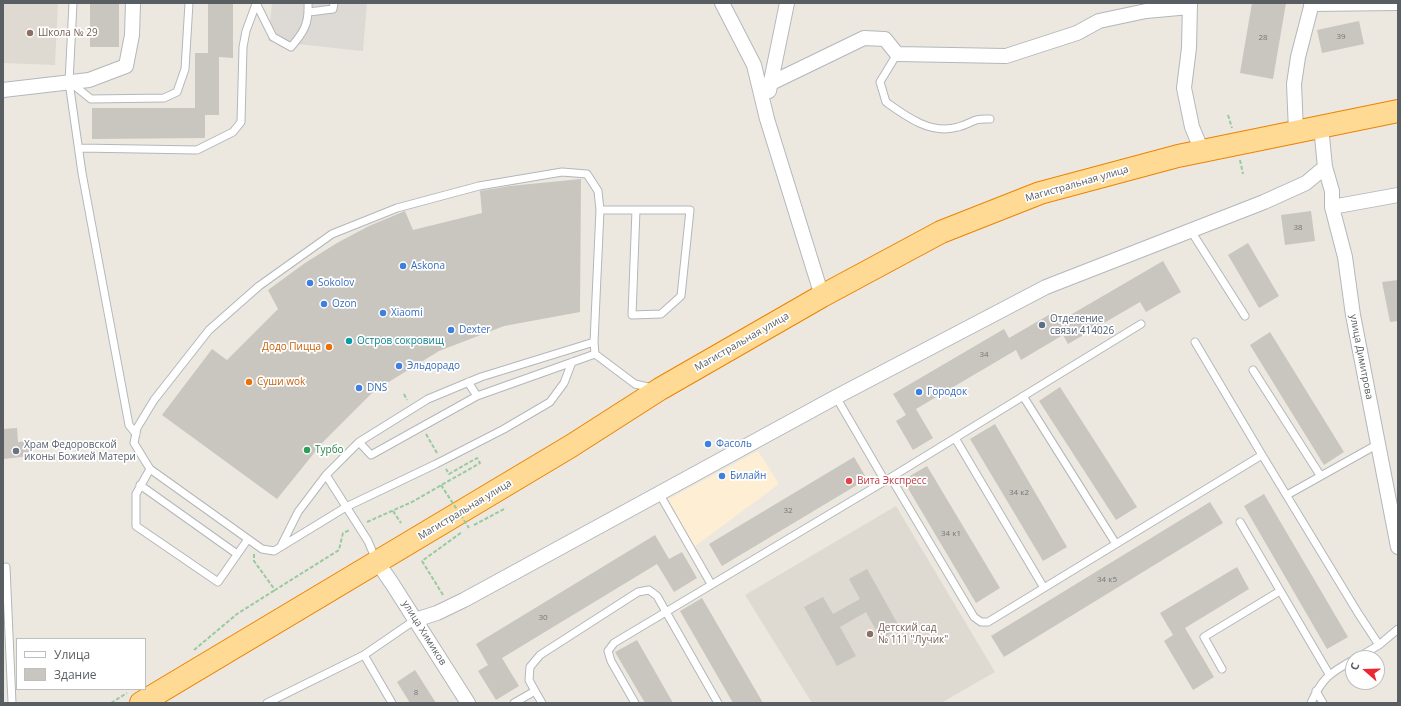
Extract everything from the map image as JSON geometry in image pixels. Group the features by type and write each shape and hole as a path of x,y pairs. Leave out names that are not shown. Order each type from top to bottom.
{"highway":[{"name":"Магистральная улица","path":"135,698 378,563 571,446 660,389 822,296 941,232 1040,193 1202,151 1398,111"}],"street":[{"path":"3,90 89,80 126,66 132,35 132,3"},
{"path":"722,3 754,65 767,119 822,296"},
{"path":"767,119 769,84 787,3"},
{"path":"1296,131 1294,84 1311,3 1398,3"},
{"path":"769,84 864,38 885,39 897,54 1006,56 1077,33 1099,21 1146,11 1190,5 1190,48 1184,88 1192,127 1202,151"},
{"name":"улица Димитрова","path":"1321,126 1326,167 1332,191 1332,207 1345,257 1353,315 1398,547"},
{"path":"415,620 450,607 836,397 1046,287 1191,231 1306,183 1326,167"},
{"path":"1332,207 1398,195"},
{"name":"улица Химиков","path":"378,563 468,703"}],"lane":[{"path":"73,3 70,82 79,148 129,426 136,434"},
{"path":"70,82 91,99 164,98 177,92 185,69 189,3"},
{"path":"256,4 274,37 291,47 304,32 309,12 308,3"},
{"path":"309,12 333,9 334,3"},
{"path":"79,148 197,150 233,132 241,122 243,47 246,31 256,4"},
{"path":"897,54 880,82 886,102 912,120 939,130 958,127 978,118 990,119"},
{"path":"572,362 564,383 550,402 504,429 442,461 346,507 274,551 262,549 150,469 134,443 137,428 154,400 208,330 259,286 332,234 397,208 479,186 562,172 587,174 598,191 600,210 594,342 595,354 635,384 660,389"},
{"path":"600,210 636,210 690,210 681,296 661,314 632,315 636,210"},
{"path":"1191,231 1245,316"},
{"path":"635,703 611,661 608,651 614,643 888,479 1141,324"},
{"path":"282,546 298,512 326,475 359,442 428,399 468,382 594,342"},
{"path":"1195,342 1358,614 1379,645"},
{"path":"359,442 371,456 477,396 595,354"},
{"path":"1253,370 1320,475"},
{"path":"468,382 477,396"},
{"path":"1023,396 1116,544"},
{"path":"836,397 974,616 981,622 988,622 1262,455"},
{"path":"955,438 1044,588"},
{"path":"1287,495 1320,475 1378,444"},
{"path":"150,469 136,494 136,526 218,582 248,539"},
{"path":"326,475 368,542 378,563"},
{"path":"140,485 237,554"},
{"path":"659,493 711,584"},
{"path":"1240,522 1329,674"},
{"path":"6,567 12,703"},
{"path":"542,703 529,680 530,666 540,655 638,592 649,590 657,596 718,703"},
{"path":"1222,669 1204,637 1280,591"},
{"path":"267,703 364,655 415,620"},
{"path":"1371,650 1398,629"},
{"path":"364,655 392,703"},
{"path":"1311,703 1316,691 1329,674 1345,665"},
{"path":"514,703 535,691"},
{"path":"1316,691 1323,703"}],"path":[{"path":"404,394 412,409"},
{"path":"192,652 237,614 339,550 343,533 393,511 480,463 477,458 449,474 422,427"},
{"path":"441,485 469,528"},
{"path":"424,559 469,528 506,508"},
{"path":"393,511 401,523"},
{"path":"256,545 254,561 275,590"},
{"path":"421,556 424,559 422,561 450,607"},
{"path":"111,703 135,698"}],"shaded area":[{"name":"Школа № 29","path":"3,3 58,3 55,65 3,63"},
{"path":"272,3 367,3 363,51 268,41"},
{"path":"758,451 779,484 694,547 667,500"},
{"name":"Детский сад № 111 \"Лучик\"","path":"896,506 995,672 941,703 812,703 745,595"}],"building":[{"path":"90,3 119,3 119,47 90,47"},
{"path":"208,3 233,3 233,58 219,57 219,115 205,115 205,138 92,139 92,108 195,108 195,53 208,53"},
{"path":"1252,3 1286,3 1273,79 1240,73"},
{"path":"1359,21 1364,44 1322,53 1317,30"},
{"path":"581,179 580,312 504,326 439,351 374,391 323,442 277,499 162,415 212,349 227,360 278,309 268,290 305,263 337,243 369,226 405,211 413,230 482,213 480,191 510,186"},
{"path":"1311,211 1315,241 1285,245 1281,215"},
{"path":"1248,243 1279,296 1259,308 1228,255"},
{"path":"1163,261 1181,292 1146,312 1140,302 1068,344 1063,335 1021,360 1016,350 916,409 933,438 913,450 896,421 906,415 893,394 1004,329 1009,338 1054,312 1060,321"},
{"path":"1398,280 1398,321 1390,322 1382,282"},
{"path":"1270,332 1344,452 1324,465 1250,345"},
{"path":"1060,387 1137,507 1116,520 1039,401"},
{"path":"995,424 1067,547 1043,561 970,439"},
{"name":"Храм Федоровской иконы Божией Матери","path":"17,428 18,442 29,441 30,456 4,459 3,429"},
{"path":"854,457 867,479 722,566 709,544"},
{"path":"927,466 1000,588 976,603 903,480"},
{"path":"1264,494 1348,637 1327,649 1244,506"},
{"path":"1210,502 1223,523 1004,657 991,636"},
{"path":"655,535 669,559 682,552 697,578 674,592 657,564 502,658 519,686 496,700 478,671 488,665 476,644"},
{"path":"1237,567 1249,589 1185,628 1214,677 1193,690 1164,641 1173,635 1160,613"},
{"path":"867,569 900,628 881,639 866,612 840,627 856,656 837,666 804,607 823,597 833,614 860,599 849,579"},
{"path":"702,598 763,703 733,703 680,611"},
{"path":"637,640 673,703 645,703 615,652"},
{"path":"415,670 436,703 410,703 397,682"}],"place":[{"name":"Школа № 29","path":"30,33"},
{"name":"Askona","path":"403,266"},
{"name":"Sokolov","path":"310,283"},
{"name":"Ozon","path":"324,304"},
{"name":"Xiaomi","path":"383,313"},
{"name":"Отделение связи 414026","path":"1042,325"},
{"name":"Dexter","path":"451,330"},
{"name":"Остров сокровищ","path":"349,341"},
{"name":"Додо Пицца","path":"329,347"},
{"name":"Эльдорадо","path":"399,366"},
{"name":"Суши wok","path":"249,382"},
{"name":"DNS","path":"359,388"},
{"name":"Городок","path":"919,392"},
{"name":"Фасоль","path":"708,444"},
{"name":"Турбо","path":"307,450"},
{"name":"Храм Федоровской иконы Божией Матери","path":"16,451"},
{"name":"Билайн","path":"722,476"},
{"name":"Вита Экспресс","path":"849,481"},
{"name":"Детский сад № 111 \"Лучик\"","path":"870,634"}]}
